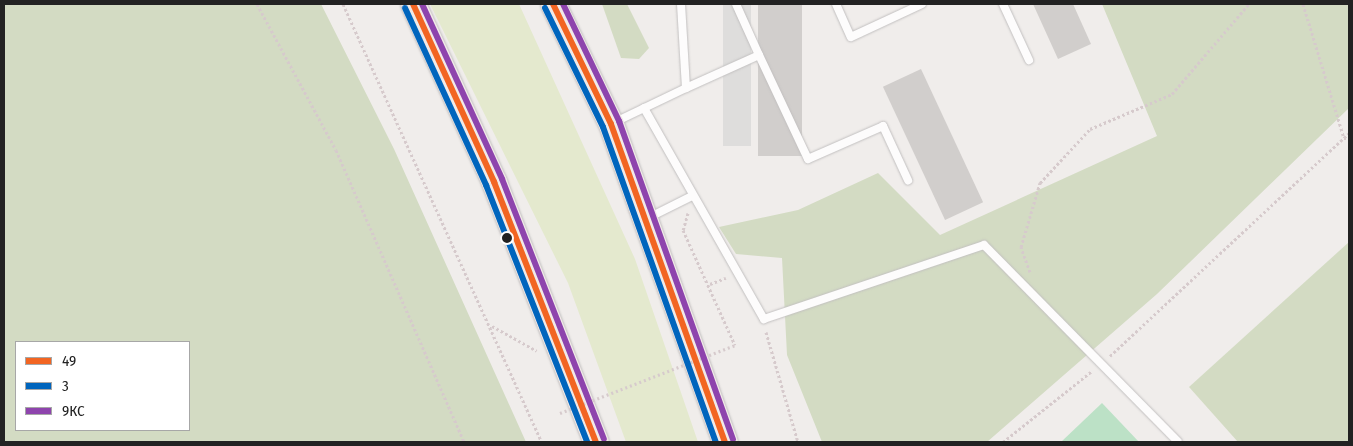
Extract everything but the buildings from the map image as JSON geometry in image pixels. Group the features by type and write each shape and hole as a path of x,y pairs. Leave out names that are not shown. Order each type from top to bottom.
{"main road":[{"path":"412,4 494,182 596,442"},
{"path":"553,4 611,124 725,442"}],"lane":[{"path":"681,4 686,88"},
{"path":"736,4 808,158 883,126 908,180"},
{"path":"836,4 851,36 922,4"},
{"path":"1003,4 1029,60"},
{"path":"611,124 759,55"},
{"path":"644,108 692,196 764,320 984,245 1178,442"},
{"path":"646,218 692,196"}],"path":[{"path":"257,4 336,150 464,442"},
{"path":"343,4 491,326 542,442"},
{"path":"1041,302 1021,247 1040,182 1090,129 1172,94 1249,4"},
{"path":"1304,4 1344,138"},
{"path":"1003,442 1102,364 1349,133"},
{"path":"1344,138 1349,138"},
{"path":"560,413 736,345 683,230 692,196"},
{"path":"764,320 772,360 798,442"},
{"path":"491,326 537,352"}],"shaded area":[{"path":"723,4 751,4 751,146 723,146"}],"green space":[{"path":"4,4 321,4 394,149 526,442 4,442"},
{"path":"430,4 519,4 635,259 698,442 626,442 568,283"},
{"path":"602,4 627,4 649,48 639,59 621,58"},
{"path":"1102,4 1349,4 1349,108 1157,294 987,442 822,442 787,355 782,258 736,254 719,227 798,210 878,173 940,235 1157,136"},
{"path":"1349,242 1349,442 1238,442 1189,387"},
{"path":"1102,403 1139,442 1061,442"}],"transit line":[{"name":"49","path":"413,4 494,182 596,442"},
{"name":"9КС","path":"422,4 502,179 604,439"},
{"name":"49","path":"553,4 611,124 725,442"},
{"name":"9КС","path":"563,4 619,121 733,439"},
{"name":"3","path":"405,8 486,185 587,442"},
{"name":"3","path":"545,8 603,127 716,442"}]}
